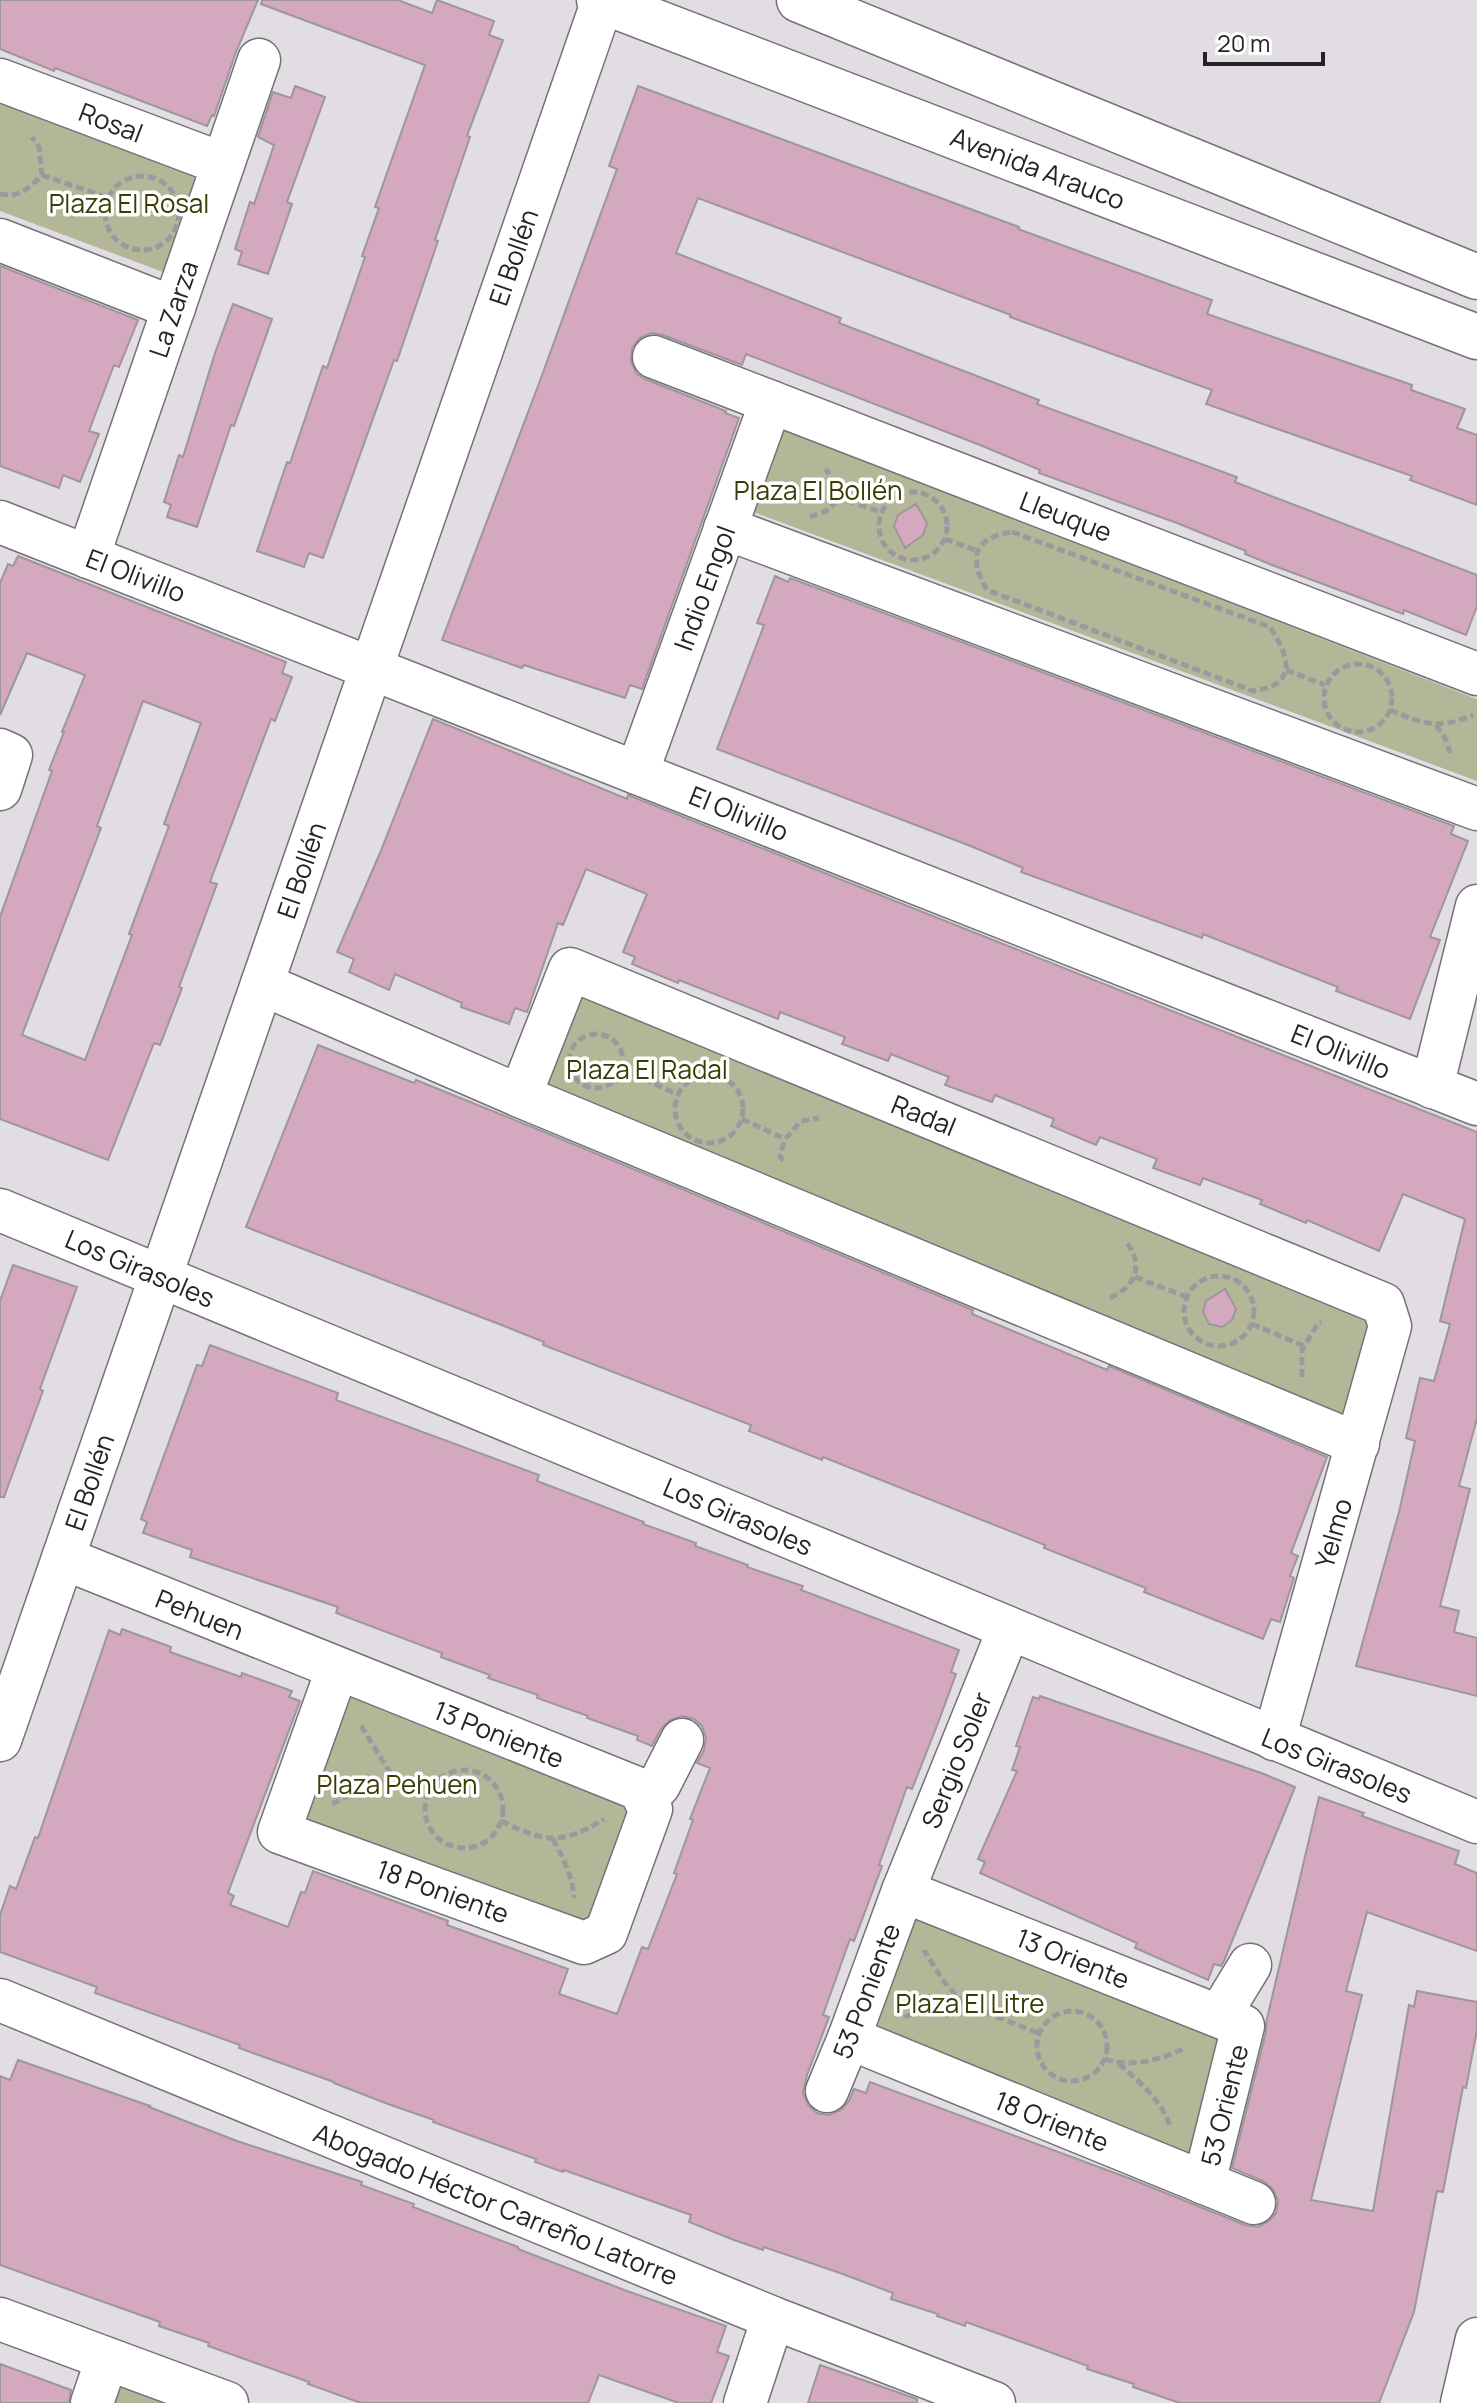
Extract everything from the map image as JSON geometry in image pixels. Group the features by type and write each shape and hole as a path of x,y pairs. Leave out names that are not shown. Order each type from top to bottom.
{"street":[{"name":"Avenida Arauco","path":"601,0 1477,337"},
{"name":"El Bollén","path":"0,1740 601,0"},
{"path":"799,0 1477,277"},
{"name":"La Zarza","path":"88,557 259,60"},
{"name":"Rosal","path":"0,80 223,164"},
{"path":"0,240 174,308"},
{"name":"Lleuque","path":"654,357 1477,674"},
{"name":"Indio Engol","path":"637,773 771,402"},
{"name":"El Olivillo","path":"0,522 1477,1104"},
{"path":"725,528 1477,809"},
{"path":"0,750 11,755 0,789"},
{"path":"1432,1087 1477,906"},
{"name":"Radal","path":"520,1096 570,969 1384,1314"},
{"path":"262,984 520,1096 1358,1444"},
{"name":"Los Girasoles","path":"0,1210 1477,1822"},
{"name":"Yelmo","path":"1274,1739 1358,1444 1384,1314"},
{"name":"Pehuen","path":"63,1558 337,1670"},
{"name":"Sergio Soler","path":"909,1893 1009,1629"},
{"path":"287,1835 337,1670"},
{"name":"13 Poniente","path":"337,1670 645,1799"},
{"path":"588,1936 645,1799 659,1785 682,1740"},
{"name":"18 Poniente","path":"287,1835 588,1936"},
{"name":"13 Oriente","path":"909,1893 1231,2021"},
{"name":"53 Poniente","path":"827,2091 855,2040 909,1893"},
{"name":"53 Oriente","path":"1187,2176 1250,1965"},
{"name":"Abogado Héctor Carreño Latorre","path":"0,2000 773,2318 994,2403"},
{"name":"18 Oriente","path":"855,2040 1254,2203"},
{"path":"745,2403 773,2318"},
{"path":"0,2319 227,2403"},
{"path":"1462,2403 1477,2339"},
{"path":"92,2403 107,2359"}],"path":[{"path":"25,129 39,147 42,175"},
{"path":"0,194 24,193 42,175"},
{"path":"42,175 108,198"},
{"path":"135,176 158,179 176,195 179,207 176,230 158,247 133,249 112,235 106,223 108,198 114,188 135,176"},
{"path":"807,518 826,511 836,502 836,488 827,469 817,462"},
{"path":"920,492 940,505 947,527 945,539 940,548 921,559 900,558 883,544 878,523 881,512 897,496 920,492"},
{"path":"836,497 881,512"},
{"path":"1012,532 1270,627 1282,644 1287,659 1286,670 1278,683 1253,691 987,590 975,565 978,551 987,539 1012,532"},
{"path":"945,539 978,551"},
{"path":"1353,663 1376,668 1391,687 1393,698 1390,710 1385,720 1366,732 1345,730 1335,725 1324,706 1325,685 1341,667 1353,663"},
{"path":"1286,670 1325,685"},
{"path":"1390,710 1420,723 1436,725 1456,723 1477,713"},
{"path":"602,1034 621,1051 622,1069 618,1077 603,1087 585,1085 572,1074 569,1057 572,1048 584,1036 602,1034"},
{"path":"622,1069 677,1094"},
{"path":"715,1075 726,1079 741,1096 742,1119 729,1136 719,1141 696,1141 679,1127 674,1105 677,1094 693,1078 715,1075"},
{"path":"785,1165 780,1156 785,1139 801,1121 824,1118"},
{"path":"742,1119 785,1139"},
{"path":"1101,1300 1127,1290 1135,1277 1136,1265 1131,1247 1121,1236"},
{"path":"1215,1276 1227,1276 1247,1289 1254,1312 1252,1324 1246,1333 1227,1345 1206,1343 1188,1329 1184,1308 1187,1297 1193,1287 1215,1276"},
{"path":"1135,1277 1187,1297"},
{"path":"1308,1389 1302,1379 1302,1350 1318,1323 1344,1310 1384,1314"},
{"path":"1252,1324 1304,1346"},
{"path":"337,1670 354,1714 393,1777 428,1794"},
{"path":"451,1772 475,1772 487,1777 501,1796 501,1821 485,1841 472,1847 446,1843 435,1835 428,1823 425,1810 428,1794 441,1777 451,1772"},
{"path":"287,1835 331,1805 393,1777"},
{"path":"501,1821 529,1834 553,1839 583,1832 645,1799"},
{"path":"553,1839 574,1890 575,1916 588,1936"},
{"path":"909,1893 925,1952 944,1982 963,2003 1038,2033"},
{"path":"855,2040 904,2017 934,2007 963,2003"},
{"path":"1078,2011 1099,2023 1106,2035 1105,2059 1091,2076 1081,2080 1059,2080 1042,2066 1036,2044 1038,2033 1054,2015 1078,2011"},
{"path":"1105,2059 1118,2063 1163,2059 1231,2021"},
{"path":"1118,2063 1145,2086 1166,2114 1187,2176"}],"green space":[{"name":"Plaza El Rosal","path":"0,100 192,169 200,199 180,263 163,272 0,211"},
{"name":"Plaza El Bollén","path":"784,430 1477,699 1477,781 753,512"},
{"name":"Plaza El Radal","path":"582,978 1379,1315 1350,1425 541,1088"},
{"name":"Plaza Pehuen","path":"358,1691 622,1794 638,1817 600,1920 581,1931 312,1828 304,1816 338,1704"},
{"name":"Plaza El Litre","path":"932,1914 1214,2030 1222,2048 1198,2150 1181,2158 874,2038 871,2020 909,1919"},
{"path":"126,2382 186,2403 102,2403 107,2388"}],"building":[{"path":"0,0 258,0 214,116 207,126 0,49"},
{"path":"262,0 398,0 432,13 437,0 494,21 489,35 503,40 467,136 470,137 435,240 438,241 397,361 394,360 323,558 309,553 304,567 257,551 323,366 327,368 365,257 362,256 379,208 375,207 425,65 261,4"},
{"path":"295,86 325,97 287,202 292,204 268,274 238,264 242,252 235,249 250,202 254,204 274,145 258,137 273,92 291,98"},
{"path":"638,86 1212,300 1207,314 1412,385 1411,390 1465,409 1457,428 1477,435 1477,505 1410,480 1412,476 1206,404 1212,390 698,198 676,253 841,318 839,323 1039,400 1037,404 1237,477 1235,482 1477,575 1477,606 1466,635 1404,610 1403,614 1272,565 1177,523 1039,473 1040,470 980,445 746,354 742,365 651,333 640,338 632,348 631,361 636,373 739,418 642,689 630,685 625,698 524,665 522,668 442,640 617,169 609,166"},
{"path":"0,266 138,320 119,367 114,365 89,431 99,434 80,482 63,475 59,488 0,466"},
{"path":"233,304 272,319 234,426 231,425 197,527 167,517 171,505 164,502 179,455 183,457"},
{"path":"916,504 927,523 923,535 905,548 894,526 898,515"},
{"path":"18,556 286,662 282,673 292,677 275,721 271,719 210,882 217,884 179,987 182,988 160,1045 154,1043 108,1160 0,1119 0,917 52,771 49,770 62,732 85,675 27,653 0,715 0,583 8,564 13,566","holes":["143,701 201,723 164,824 169,826 129,934 132,935 85,1060 22,1035 101,828 97,826"]},
{"path":"775,576 788,582 790,578 1454,826 1451,834 1468,841 1430,937 1440,940 1410,1019 1203,934 1202,938 1021,872 1023,868 968,845 717,749 764,625 757,623"},
{"path":"433,719 627,799 628,795 1477,1132 1477,1418 1459,1486 1470,1489 1440,1606 1459,1611 1454,1632 1477,1638 1477,1696 1356,1666 1399,1512 1415,1441 1406,1438 1420,1378 1434,1381 1450,1324 1440,1321 1465,1219 1403,1194 1379,1251 1203,1178 1200,1185 1153,1168 1157,1159 1100,1137 1096,1145 1051,1126 1054,1119 995,1095 992,1102 945,1085 949,1077 891,1054 888,1061 842,1044 845,1037 780,1012 778,1019 679,980 678,983 632,964 635,957 623,952 647,894 586,869 563,925 558,923 527,1012 515,1008 509,1024 461,1007 462,1003 395,974 389,990 349,972 354,959 337,952"},
{"path":"318,1045 532,1127 973,1310 972,1314 1107,1370 1109,1366 1327,1457 1291,1553 1298,1556 1290,1576 1294,1578 1280,1622 1271,1619 1263,1639 1144,1592 1146,1588 1044,1548 1045,1545 749,1431 751,1425 246,1227"},
{"path":"13,1265 77,1287 40,1389 43,1391 4,1497 0,1497 0,1301"},
{"path":"1225,1289 1236,1309 1232,1320 1222,1327 1209,1324 1203,1312 1206,1301"},
{"path":"210,1345 338,1393 336,1400 539,1475 537,1481 696,1543 695,1546 747,1567 803,1586 801,1590 959,1650 951,1672 956,1674 938,1723 912,1789 907,1787 879,1865 882,1866 854,1941 850,1939 823,2015 829,2017 803,2093 808,2105 817,2113 829,2115 841,2110 854,2089 866,2093 870,2082 1245,2225 1258,2227 1276,2213 1278,2201 1273,2189 1263,2181 1232,2168 1319,1797 1459,1851 1455,1864 1477,1873 1477,1951 1367,1912 1346,1991 1362,1995 1311,2200 1373,2211 1409,2005 1414,2007 1417,1991 1477,2002 1477,2030 1466,2088 1463,2087 1443,2192 1437,2191 1414,2312 1379,2403 1180,2403 1036,2347 891,2299 893,2293 840,2273 734,2240 689,2222 691,2215 535,2162 536,2159 239,2048 240,2045 95,1993 97,1987 0,1952 0,1915 10,1886 16,1889 35,1837 38,1838 109,1630 120,1635 122,1629 171,1647 170,1652 292,1691 289,1697 300,1701 228,1893 234,1896 230,1905 288,1927 313,1871 568,1969 559,1994 617,2014 642,1947 648,1949 677,1874 674,1873 693,1820 690,1819 710,1768 697,1763 706,1738 702,1726 694,1719 682,1716 670,1720 652,1746 637,1740 638,1736 488,1678 490,1675 441,1657 442,1653 336,1613 338,1607 190,1557 192,1550 143,1533 147,1522 141,1519 197,1365 202,1366"},
{"path":"1040,1696 1295,1787 1224,1961 1221,1966 1214,1964 1208,1980 1135,1948 1137,1943 980,1873 985,1862 978,1859 1017,1771 1012,1770 1020,1747 1016,1746 1033,1697 1039,1699"},
{"path":"18,2060 150,2106 237,2141 362,2182 361,2185 414,2204 413,2207 518,2249 726,2326 717,2352 729,2356 711,2403 679,2403 599,2375 588,2403 361,2403 208,2346 209,2343 159,2326 160,2322 0,2265 0,2076 10,2080"},
{"path":"0,2364 71,2390 69,2403 0,2403"},
{"path":"820,2365 917,2399 917,2403 808,2403"}]}
